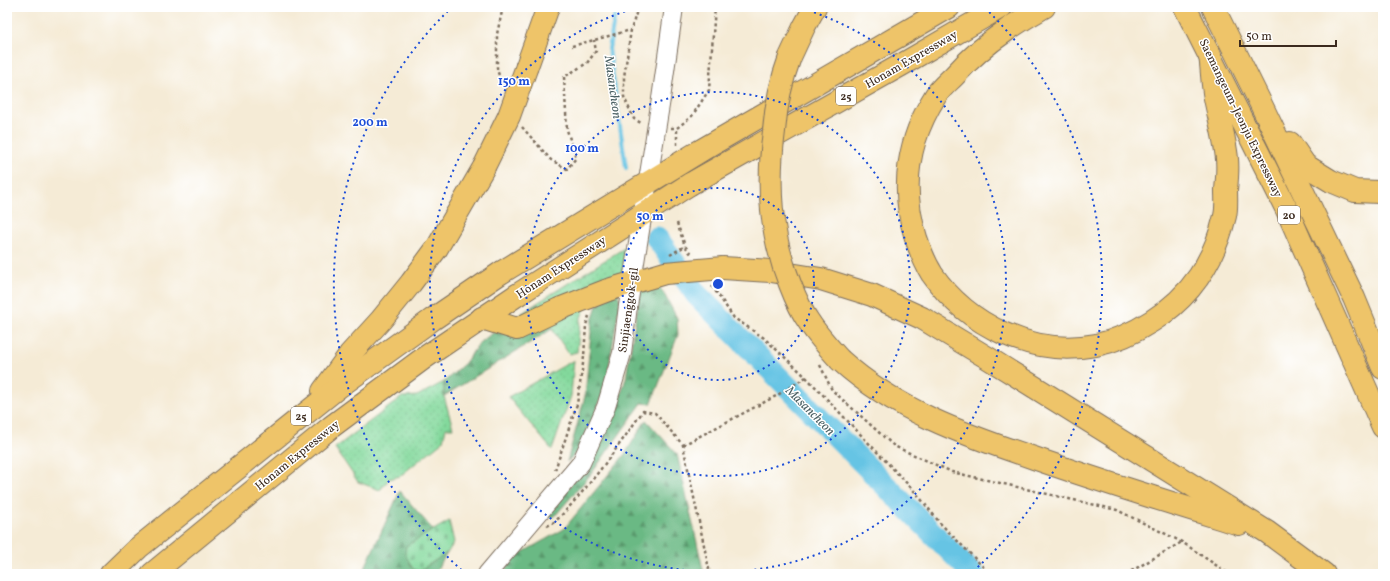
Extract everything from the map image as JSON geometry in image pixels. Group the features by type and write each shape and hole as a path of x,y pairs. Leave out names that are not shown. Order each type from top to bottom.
{"highway":[{"path":"307,412 350,354 381,320 437,248 484,167 509,116 548,7"},
{"path":"815,7 790,57 781,84 772,144 770,176 771,207 775,233 783,265 796,300 808,322 823,341 853,372 875,388 907,407 973,438 1090,478 1268,532"},
{"path":"879,48 936,7"},
{"name":"Honam Expressway","path":"111,574 138,548 340,386 433,319 502,272 700,151 949,7"},
{"name":"Honam Expressway","path":"152,574 330,427 424,358 482,318 690,184 1001,7"},
{"path":"1044,7 1006,30 964,65 937,93 923,117 913,145 908,166 907,189 912,226 920,250 931,272 950,297 975,317 1000,333 1027,342 1052,347 1075,347 1096,345 1117,339 1138,330 1160,317 1180,300 1198,280 1213,254 1226,214 1227,159 1214,96 1210,55"},
{"name":"Saemangeum-Jeonju Expressway","path":"1185,7 1286,208 1383,427"},
{"name":"Saemangeum-Jeonju Expressway","path":"1213,7 1354,298 1383,368"},
{"path":"852,93 1006,30"},
{"path":"1259,100 1305,164 1331,181 1355,191 1383,191"},
{"path":"482,318 517,330 559,309 608,290 665,273 717,276 771,271 821,279 872,295 922,318 1268,532 1324,574"}],"street":[{"name":"Sinjiaenggok-gil","path":"487,574 580,463 606,407 622,353 674,7"}],"path":[{"path":"502,7 497,34 497,70 505,90"},
{"path":"572,46 631,30"},
{"path":"518,123 551,160 568,169 576,158 568,130 564,77 587,64 596,51 594,40"},
{"path":"677,222 685,246 694,258"},
{"path":"677,251 685,246"},
{"path":"717,276 734,318 764,338 806,377 917,494 940,523 990,574"},
{"path":"553,476 577,404 584,357 586,325 590,310"},
{"path":"818,360 832,390 894,446 952,472 1116,510 1182,542 1229,574"},
{"path":"683,445 776,396 806,377"},
{"path":"547,526 554,523 577,498 607,462 643,411 655,413 683,445 710,574"},
{"path":"1126,574 1182,542"}],"green space":[{"path":"629,245 626,253 624,272 589,298 580,320 577,352 569,354 537,303"},
{"path":"649,275 663,292 677,318 678,335 651,404 642,403 591,474 554,517 548,516 596,451 615,414 626,378 643,276"},
{"path":"617,291 620,301 606,384 595,415 576,453 567,462 585,396 592,322 597,305"},
{"path":"537,303 552,329 444,396 444,382 465,363 480,342"},
{"path":"574,360 571,396 552,450 508,397"},
{"path":"444,382 444,396 453,428 446,428 443,441 400,476 389,479 380,490 358,482 335,448 402,397 417,396"},
{"path":"646,420 677,454 704,574 502,574 516,556 564,529 625,454"},
{"path":"400,491 433,530 406,546 419,571 448,552 434,574 362,574"},
{"path":"449,521 454,542 448,552 419,571 413,569 405,554 406,546"}],"waterway":[{"name":"Masancheon","path":"616,7 609,49 626,168"},
{"name":"Masancheon","path":"657,238 696,294 973,574"}]}
